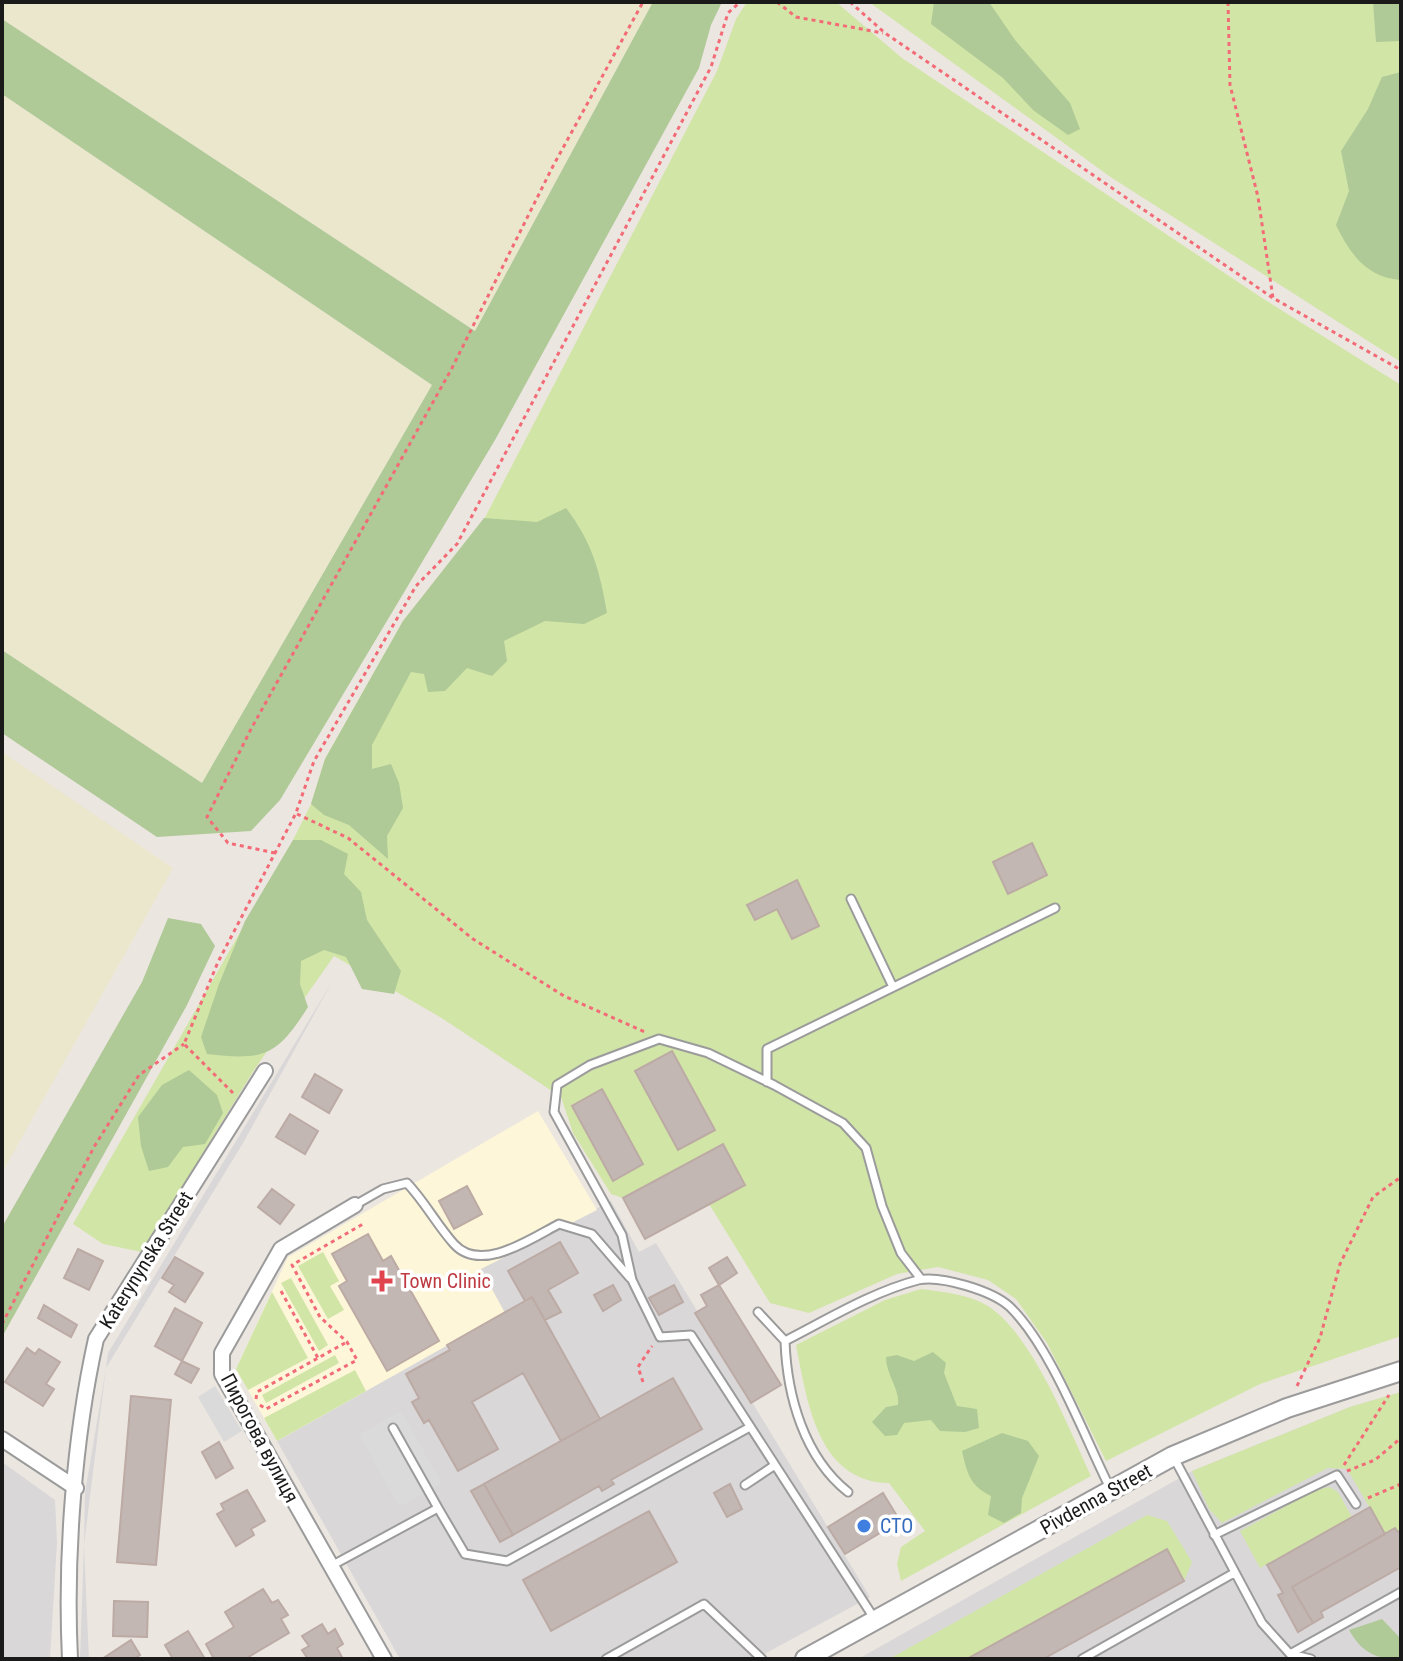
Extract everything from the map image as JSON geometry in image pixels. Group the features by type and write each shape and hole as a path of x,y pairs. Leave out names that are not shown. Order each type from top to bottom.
{"street":[{"name":"Katerynynska Street","path":"70,1659 66,1592 87,1380 96,1339 265,1071"},
{"name":"Пирогова вулиця","path":"355,1205 281,1249 222,1353 222,1374 384,1659"},
{"name":"Pivdenna Street","path":"805,1659 1173,1456 1287,1408 1400,1371"},
{"path":"2,1439 76,1488"}],"lane":[{"path":"851,899 893,987"},
{"path":"767,1082 767,1049 1055,908"},
{"path":"875,1620 691,1335 660,1337 632,1280 622,1235 554,1112 557,1085 590,1065 659,1039 708,1053 767,1082 843,1123 866,1148 882,1206 901,1253 921,1279"},
{"path":"355,1205 383,1189 407,1183 431,1210 456,1247 482,1257 518,1246 559,1224 592,1234 632,1280"},
{"path":"785,1341 854,1305 921,1279 955,1281 1008,1305 1039,1346 1111,1490"},
{"path":"758,1312 785,1341 787,1377 803,1430 826,1475 848,1492"},
{"path":"393,1428 465,1554 507,1561 750,1427"},
{"path":"1173,1456 1262,1623 1290,1654 1311,1659"},
{"path":"745,1485 775,1465"},
{"path":"1214,1535 1337,1475 1356,1504"},
{"path":"331,1566 438,1508"},
{"path":"1082,1659 1234,1573"},
{"path":"1290,1654 1401,1592"},
{"path":"606,1659 704,1604 762,1659"}],"path":[{"path":"275,853 228,843 207,817 251,729 452,368 552,168 643,2"},
{"path":"2,1324 94,1147 139,1075 184,1044 218,962 296,813 314,761 416,586 457,544 711,67 728,13 740,2"},
{"path":"777,2 796,17 885,33"},
{"path":"850,2 885,33 1273,298 1401,370"},
{"path":"1228,2 1230,85 1258,197 1273,298"},
{"path":"296,813 348,838 473,939 564,996 659,1039"},
{"path":"184,1044 244,1105"},
{"path":"1287,1408 1320,1338 1340,1264 1373,1197 1401,1177"},
{"path":"347,1342 257,1392 256,1403 266,1409 357,1360 347,1342 320,1317 292,1265 363,1224"},
{"path":"281,1291 318,1358"},
{"path":"643,1382 638,1367 660,1337"},
{"path":"1337,1475 1384,1407 1400,1371"},
{"path":"1337,1475 1375,1460 1401,1438"},
{"path":"1356,1504 1401,1484"}],"shaded area":[{"path":"2,2 653,2 475,331 2,19"},
{"path":"2,94 432,385 202,783 2,650"},
{"path":"2,752 173,868 2,1173"},
{"path":"332,982 243,1143 106,1368 108,1353"},
{"name":"Town Clinic","path":"538,1111 597,1210 481,1269 505,1313 277,1441 236,1369 288,1257"},
{"path":"611,1201 639,1252 656,1243 870,1597 755,1659 400,1659 277,1441 504,1313 480,1269"},
{"path":"106,1368 84,1545 85,1493"},
{"path":"215,1386 242,1431 224,1442 198,1397"},
{"path":"1401,1392 1401,1659 858,1659 1192,1471 1350,1407"},
{"path":"401,1411 442,1483 399,1507 359,1434"},
{"path":"2,1462 55,1500 57,1542 50,1659 2,1659"},
{"path":"84,1545 89,1659 80,1659"}],"green space":[{"path":"653,2 722,2 711,25 699,68 495,440 280,800 251,831 157,837 2,733 2,650 202,783 432,385 2,94 2,19 475,331"},
{"path":"747,2 836,2 902,58 1259,296 1401,385 1401,1336 1260,1384 1106,1461 1047,1343 1016,1299 988,1280 938,1267 897,1274 809,1313 770,1303 709,1204 745,1185 724,1144 623,1198 611,1194 573,1133 561,1097 440,1017 334,956 254,1070 142,1252 103,1244 73,1224 293,840 311,804 325,759 403,621 479,529 717,71 736,19"},
{"path":"869,2 1401,2 1401,362 1112,178"},
{"path":"934,2 989,2 1015,40 1070,103 1080,129 1068,135 1033,110 1003,78 931,24"},
{"path":"1373,2 1401,2 1401,41 1376,42"},
{"path":"1401,72 1401,280 1378,275 1361,263 1336,225 1349,191 1341,151 1368,109 1382,77"},
{"path":"566,508 594,558 607,613 584,624 545,621 504,641 507,661 492,676 467,668 445,691 428,692 424,674 411,672 372,745 372,769 391,764 399,783 403,808 387,836 388,859 349,825 324,815 311,804 325,759 403,621 484,518 537,522"},
{"path":"293,840 321,840 348,854 344,874 361,892 367,920 401,971 394,994 362,989 346,957 324,950 301,961 300,984 308,1007 277,1045 256,1055 207,1054 201,1037 219,984 245,921"},
{"path":"168,918 201,924 215,946 187,1005 2,1337 2,1227 142,982"},
{"path":"189,1070 217,1095 223,1113 205,1144 183,1147 168,1167 149,1171 141,1146 138,1117 162,1085"},
{"path":"323,1252 339,1281 330,1286 344,1310 328,1319 298,1266"},
{"path":"291,1278 328,1345 319,1351 281,1283"},
{"path":"921,1289 973,1299 1004,1319 1020,1338 1048,1384 1091,1476 901,1581 897,1564 901,1547 925,1531 889,1483 865,1479 846,1469 831,1453 811,1413 796,1345 885,1300"},
{"path":"272,1292 308,1358 248,1390 236,1369"},
{"path":"933,1352 946,1363 944,1373 957,1406 977,1409 979,1428 965,1432 940,1431 931,1420 904,1423 897,1435 885,1436 872,1422 886,1407 898,1405 886,1357 897,1355 914,1361"},
{"path":"335,1355 339,1363 266,1403 262,1395"},
{"path":"355,1370 366,1391 277,1441 264,1418"},
{"path":"1401,1392 1401,1530 1398,1532 1395,1528 1385,1534 1347,1469 1328,1468 1222,1523 1209,1509 1192,1471 1350,1407"},
{"path":"1002,1433 1028,1441 1039,1456 1022,1498 1021,1513 1004,1523 988,1515 991,1496 970,1478 962,1451"},
{"path":"1329,1487 1338,1492 1352,1517 1260,1568 1240,1531 1316,1490"},
{"path":"1147,1515 1167,1521 1192,1562 1184,1581 1167,1550 967,1659 889,1659"},
{"path":"1382,1619 1401,1639 1401,1659 1370,1653 1349,1630"}],"building":[{"path":"1032,843 1047,875 1008,894 993,862"},
{"path":"797,880 819,926 792,939 777,909 755,920 747,905"},
{"path":"672,1051 715,1130 678,1150 635,1071"},
{"path":"315,1074 342,1090 329,1113 302,1097"},
{"path":"602,1089 643,1164 613,1181 572,1106"},
{"path":"290,1114 318,1131 305,1154 276,1137"},
{"path":"723,1144 745,1185 645,1239 623,1198"},
{"path":"467,1186 482,1214 454,1229 439,1201"},
{"path":"272,1189 294,1205 280,1224 258,1207"},
{"path":"368,1234 383,1261 391,1256 439,1341 387,1371 339,1286 347,1281 332,1254"},
{"path":"560,1242 578,1273 548,1290 561,1312 545,1320 532,1297 525,1301 508,1271"},
{"path":"78,1249 103,1261 89,1290 64,1278"},
{"path":"175,1257 203,1273 185,1302 169,1292 174,1285 162,1278"},
{"path":"727,1257 737,1273 719,1285 709,1268"},
{"path":"613,1285 621,1300 603,1311 594,1295"},
{"path":"674,1285 683,1302 659,1315 649,1298"},
{"path":"719,1285 781,1385 751,1403 695,1313 707,1306 701,1295"},
{"path":"532,1297 600,1419 561,1441 523,1373 472,1402 498,1449 458,1471 429,1420 424,1423 412,1402 419,1398 406,1374 450,1350 447,1345"},
{"path":"44,1305 77,1325 71,1337 38,1318"},
{"path":"175,1308 202,1323 182,1361 155,1346"},
{"path":"27,1348 35,1354 39,1349 60,1362 46,1384 54,1389 43,1406 5,1382"},
{"path":"182,1361 199,1369 191,1383 175,1374"},
{"path":"673,1378 702,1429 611,1480 614,1484 602,1491 599,1486 513,1535 484,1484"},
{"path":"131,1396 171,1400 156,1565 117,1562"},
{"path":"219,1442 233,1468 216,1478 202,1452"},
{"path":"484,1484 513,1535 500,1542 471,1491"},
{"path":"730,1484 742,1509 727,1517 714,1493"},
{"path":"247,1490 265,1521 251,1529 254,1535 236,1546 217,1514 224,1510 221,1504"},
{"path":"883,1493 900,1521 845,1554 828,1527"},
{"path":"1370,1507 1385,1534 1292,1587 1313,1623 1298,1632 1278,1595 1283,1593 1267,1565"},
{"path":"649,1511 677,1562 551,1631 523,1580"},
{"path":"1395,1528 1398,1532 1401,1530 1401,1567 1321,1612 1323,1617 1313,1623 1292,1587"},
{"path":"1167,1549 1184,1581 1043,1659 967,1659"},
{"path":"263,1589 272,1603 278,1600 288,1615 281,1619 289,1633 245,1659 214,1659 206,1644 234,1627 225,1612"},
{"path":"114,1601 148,1602 147,1637 113,1636"},
{"path":"322,1624 328,1634 335,1629 343,1644 337,1648 343,1659 308,1659 302,1650 309,1646 302,1636"},
{"path":"188,1631 205,1659 173,1659 165,1645"},
{"path":"131,1640 140,1655 134,1659 102,1659"}],"place":[{"name":"Town Clinic","path":"382,1281"},
{"name":"СТО","path":"864,1526"}]}
